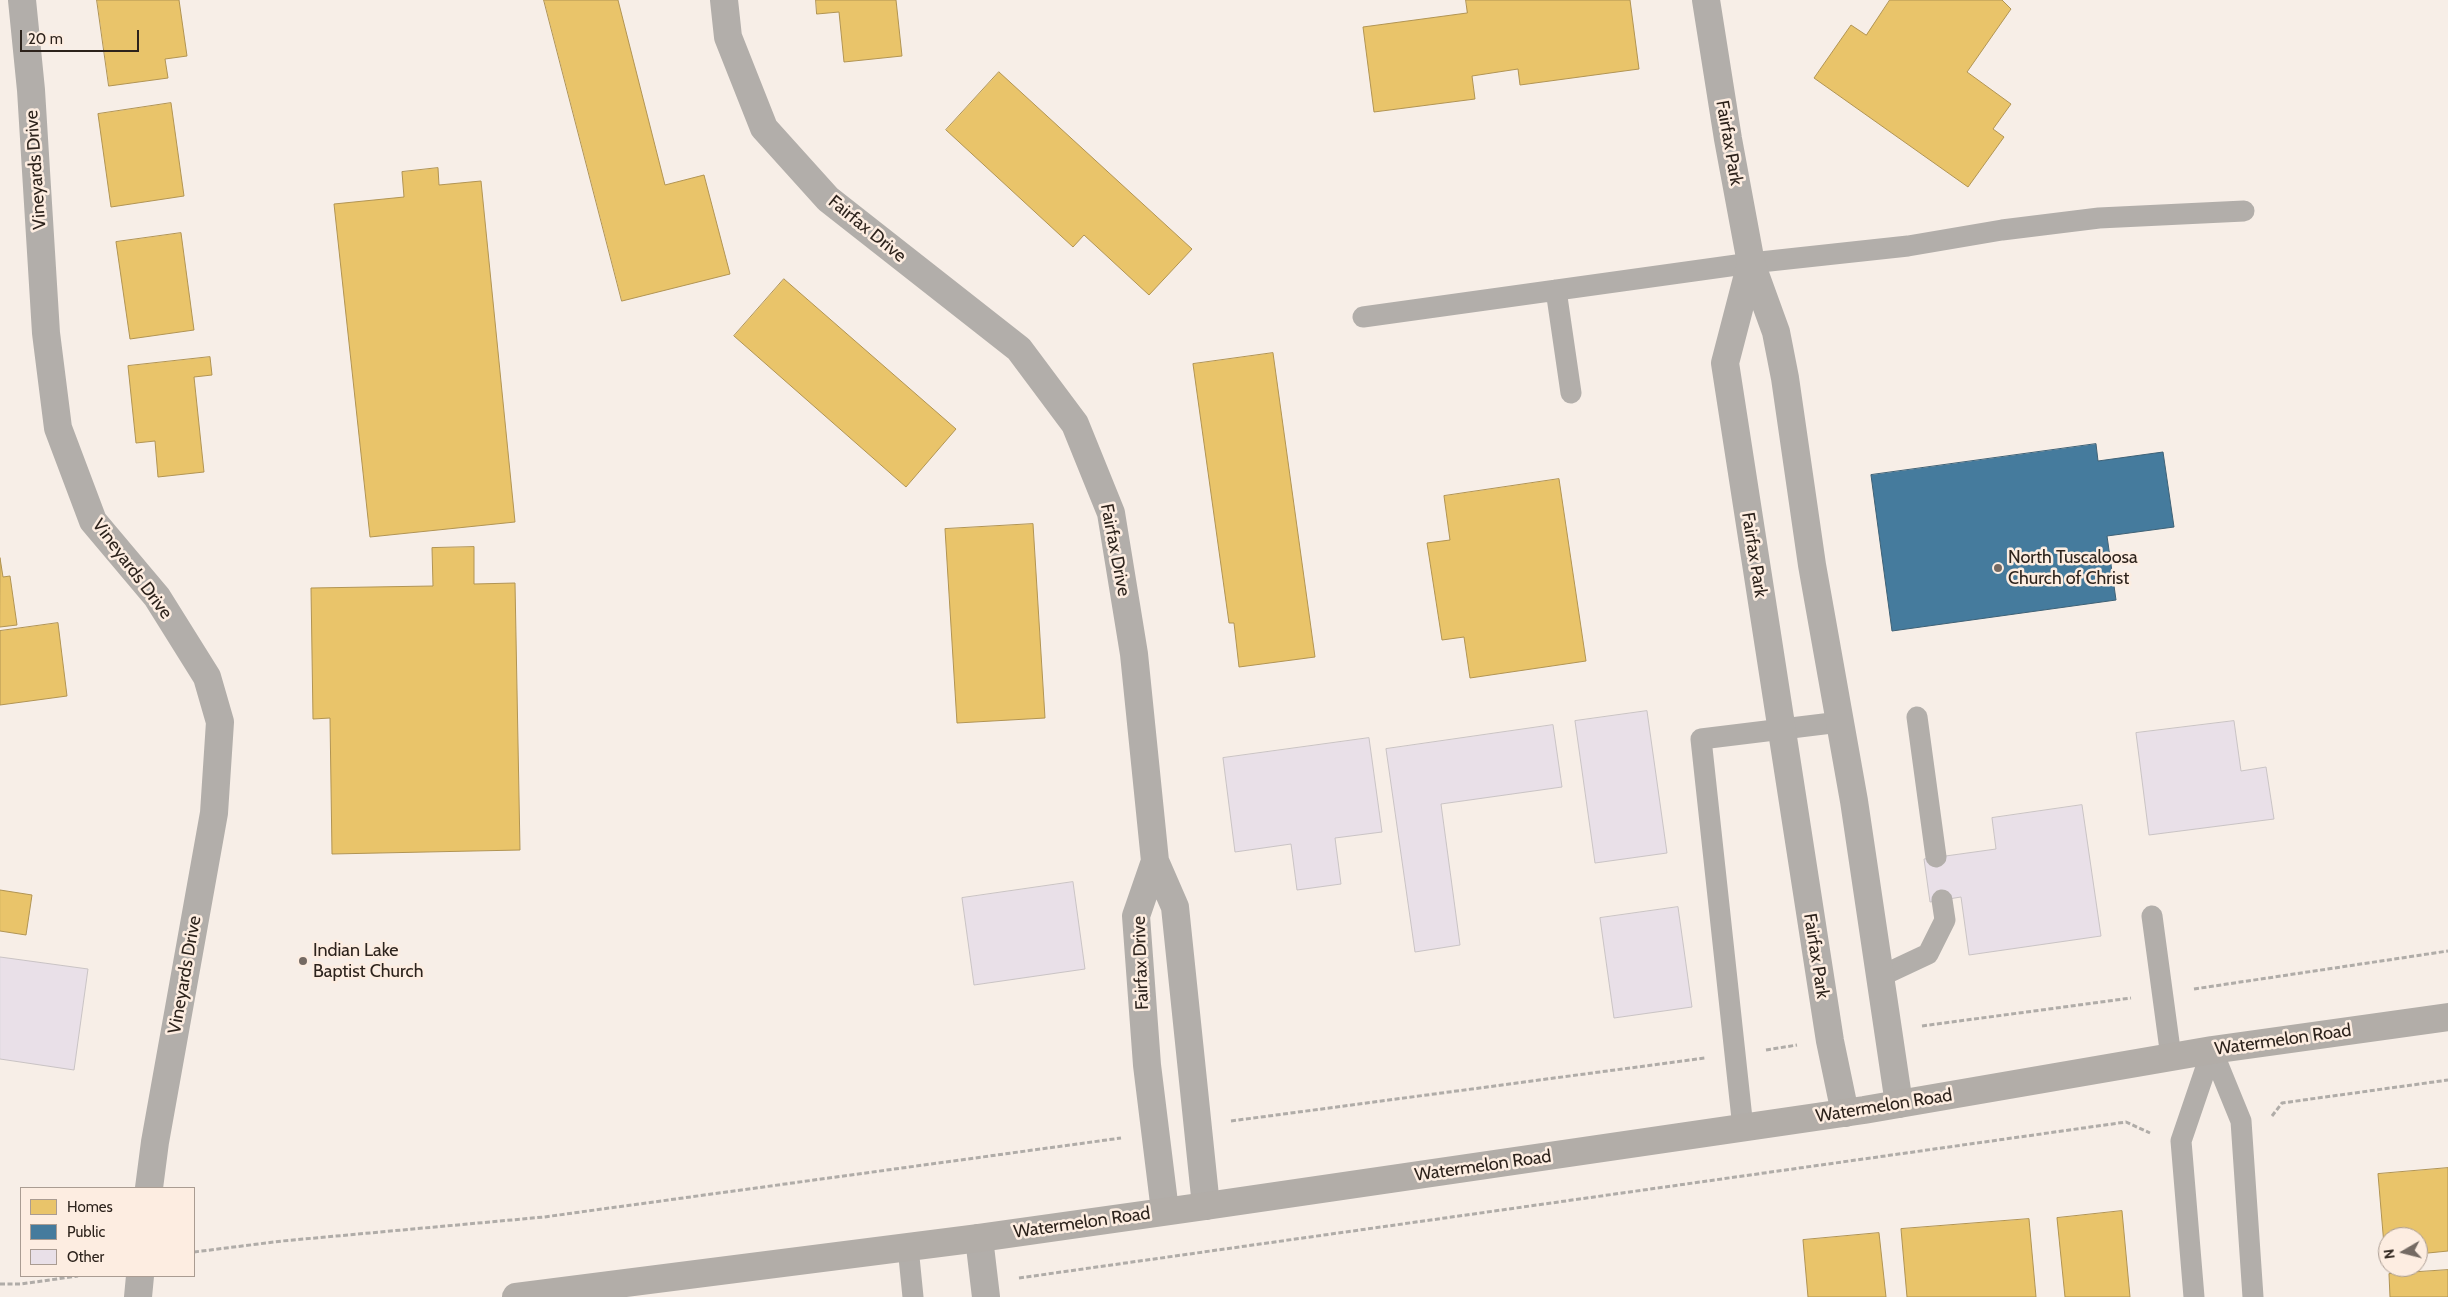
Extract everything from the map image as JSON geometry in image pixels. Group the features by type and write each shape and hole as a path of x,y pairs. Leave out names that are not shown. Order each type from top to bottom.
{"main road":[{"name":"Watermelon Road","path":"516,1297 978,1238 1206,1206 1844,1113 2212,1050 2448,1017"}],"street":[{"name":"Vineyards Drive","path":"22,0 31,90 46,333 58,428 94,522 157,597 207,677 220,722 214,813 155,1142 150,1187"},
{"name":"Fairfax Drive","path":"724,0 728,37 764,128 828,199 1019,349 1075,424 1111,513 1134,654 1155,860 1136,916 1147,1065 1165,1211"},
{"name":"Fairfax Park","path":"1706,0 1728,139 1751,263 1725,363 1830,1041 1844,1113"},
{"path":"1751,263 1776,332 1785,378 1812,565 1854,801 1899,1104"},
{"path":"1155,860 1175,907 1206,1206"},
{"path":"978,1238 985,1290"},
{"path":"138,1297 140,1277"}],"lane":[{"path":"1363,317 1751,263 1908,246 2002,230 2098,218 2244,211"},
{"path":"1556,290 1571,393"},
{"path":"1917,717 1936,857"},
{"path":"1743,1128 1701,738 1781,731 1840,722"},
{"path":"1879,977 1928,954 1945,920 1942,900"},
{"path":"2152,916 2170,1057"},
{"path":"2212,1050 2241,1121 2253,1297"},
{"path":"2194,1297 2181,1141 2212,1050"},
{"path":"908,1247 913,1297"}],"path":[{"path":"1887,1031 2448,951"},
{"path":"1197,1126 1830,1041"},
{"path":"2241,1121 2274,1116 2282,1103 2448,1080"},
{"path":"985,1290 2126,1122 2148,1133 2184,1129"},
{"path":"195,1252 282,1241 544,1217 1155,1134"},
{"path":"0,1284 21,1284 71,1277"}],"building: Homes":[{"path":"97,0 179,0 187,56 165,59 168,78 109,86"},
{"path":"544,0 618,0 665,185 704,175 730,274 622,301"},
{"path":"816,0 896,0 902,56 844,62 839,12 817,14"},
{"path":"1466,0 1630,0 1639,69 1520,85 1518,69 1472,76 1475,99 1374,112 1363,27 1467,13"},
{"path":"1890,0 2002,0 2011,9 1967,72 2011,104 1993,129 2004,137 1968,187 1814,78 1851,25 1866,35"},
{"path":"999,72 1192,249 1149,295 1084,235 1073,247 946,130"},
{"path":"171,103 184,196 111,207 98,114"},
{"path":"438,168 439,185 481,181 515,522 370,537 334,204 404,197 402,172"},
{"path":"181,233 194,330 130,339 116,242"},
{"path":"784,279 956,429 906,487 734,336"},
{"path":"1273,353 1315,657 1239,667 1234,623 1229,623 1193,364"},
{"path":"210,357 212,375 194,377 204,472 158,477 155,441 136,443 128,366"},
{"path":"1559,479 1586,661 1470,678 1464,637 1442,640 1427,543 1450,540 1444,496"},
{"path":"1033,524 1045,718 957,723 945,529"},
{"path":"474,547 474,584 515,583 520,850 332,854 330,718 313,719 311,588 433,586 432,548"},
{"path":"0,558 3,577 10,576 17,625 0,627"},
{"path":"58,623 67,696 0,705 0,631"},
{"path":"0,890 32,895 26,935 0,931"},
{"path":"2448,1168 2448,1251 2428,1253 2428,1227 2382,1227 2378,1174"},
{"path":"2122,1211 2130,1297 2065,1297 2057,1218"},
{"path":"2029,1219 2036,1297 1907,1297 1901,1229"},
{"path":"1879,1233 1886,1297 1808,1297 1803,1240"},
{"path":"2448,1270 2448,1297 2390,1297 2389,1277 2428,1277 2428,1271"}],"building: Public":[{"name":"North Tuscaloosa Church of Christ","path":"2096,444 2098,461 2163,452 2174,527 2107,536 2116,600 1892,631 1871,475"}],"building: Other":[{"path":"1647,711 1667,853 1595,863 1575,721"},
{"path":"2234,721 2241,771 2266,767 2274,819 2149,835 2136,733"},
{"path":"1553,725 1562,787 1441,804 1460,945 1415,952 1386,749"},
{"path":"1369,738 1382,832 1335,838 1341,884 1297,890 1291,844 1235,852 1223,758"},
{"path":"2082,805 2101,936 1969,955 1961,897 1930,902 1924,859 1996,849 1992,818"},
{"path":"1073,882 1085,969 974,985 962,898"},
{"path":"1678,907 1692,1007 1614,1018 1600,918"},
{"path":"0,957 88,969 74,1070 0,1059"}],"place":[{"name":"North Tuscaloosa Church of Christ","path":"1998,568"},
{"name":"Indian Lake Baptist Church","path":"303,961"}]}
